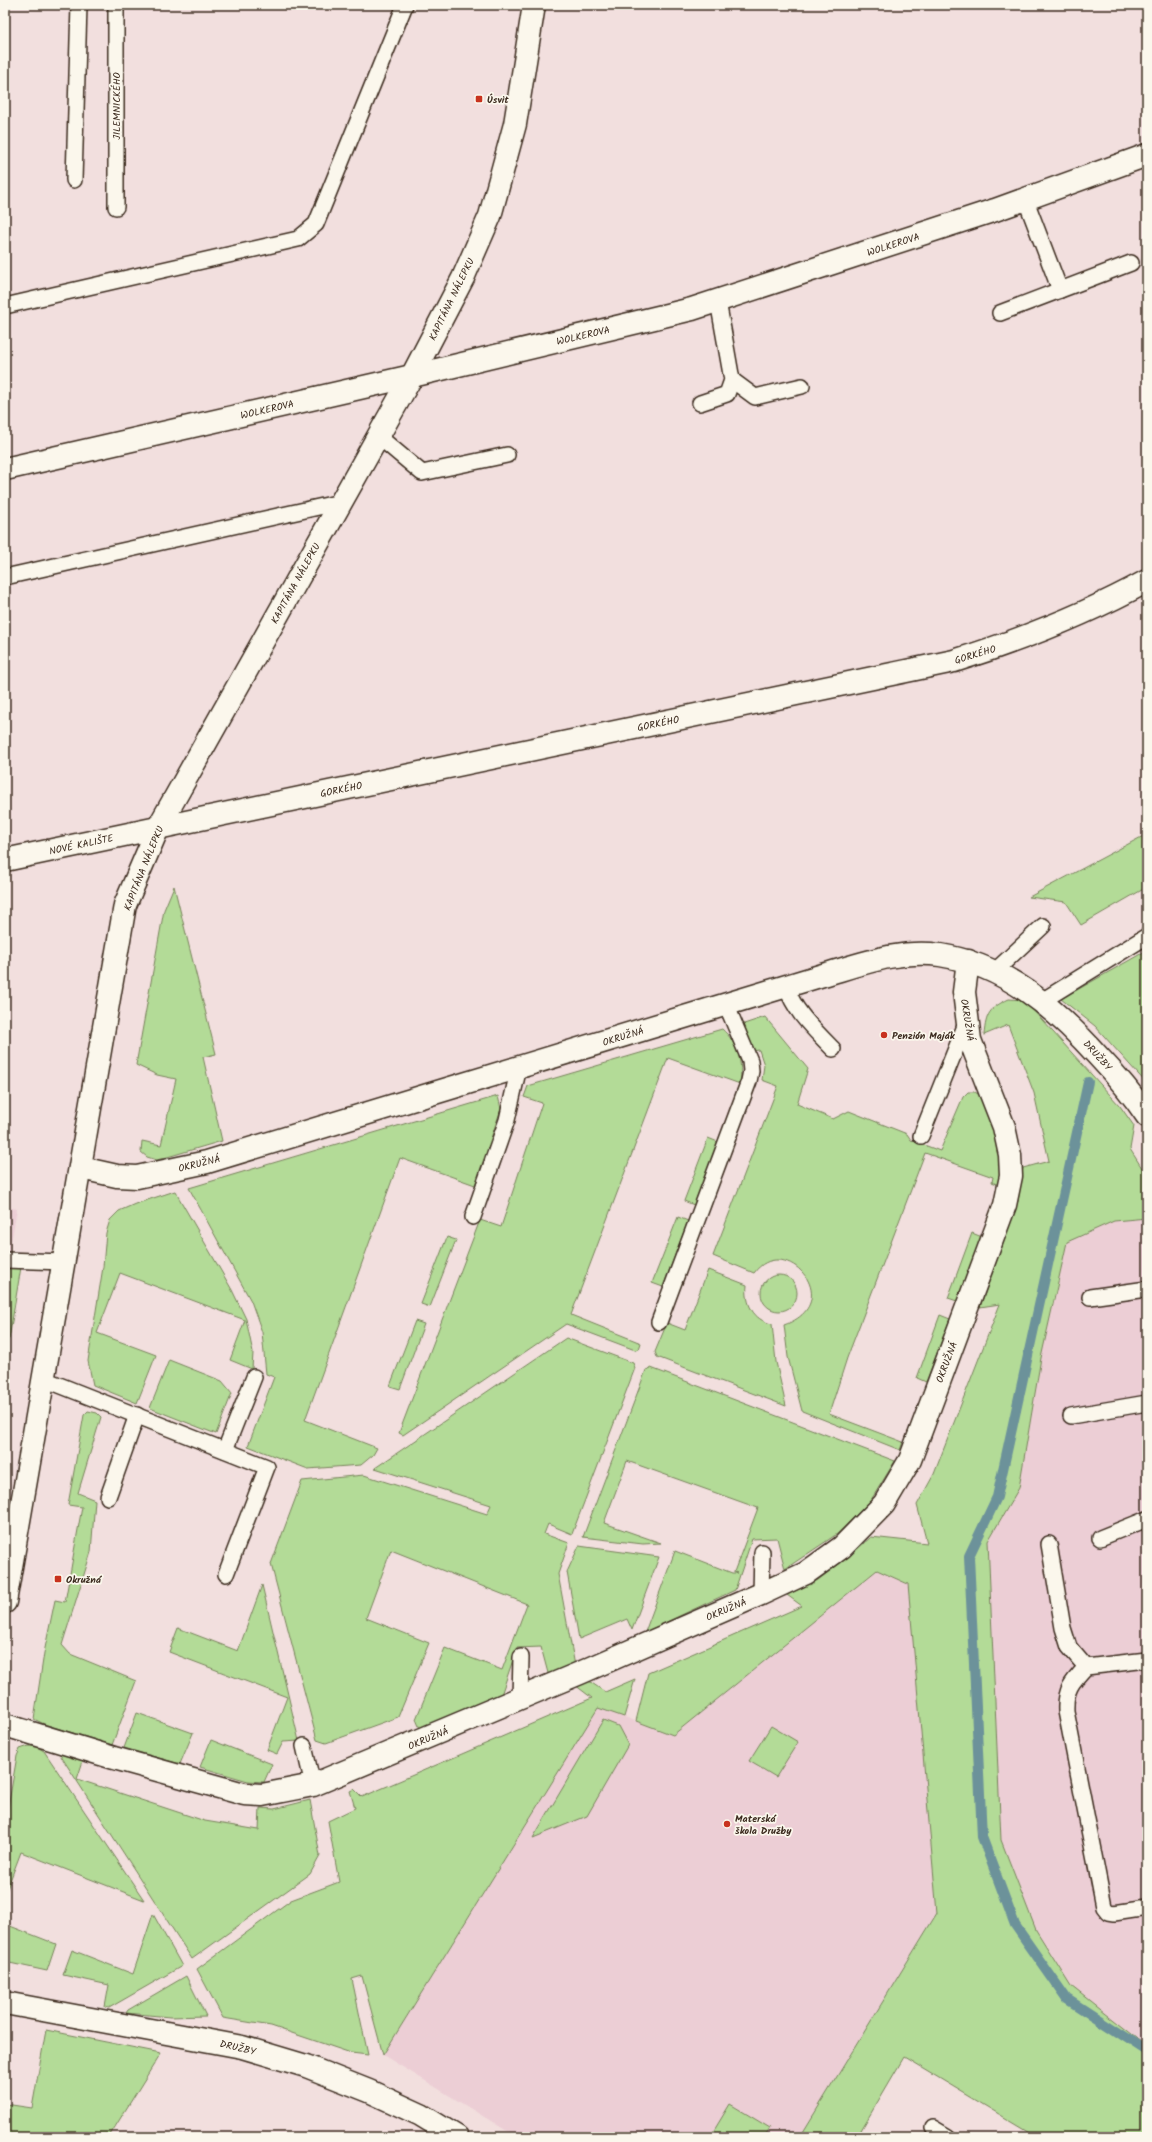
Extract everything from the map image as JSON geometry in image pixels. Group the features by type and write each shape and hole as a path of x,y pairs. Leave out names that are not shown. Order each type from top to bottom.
{"street":[{"name":"KAPITÁNA NÁLEPKU","path":"81,1168 126,905 158,828 412,376 463,278 490,216 515,124 534,5"},
{"name":"WOLKEROVA","path":"5,469 412,376 718,301 995,210 1147,155"},
{"name":"GORKÉHO","path":"158,828 954,661 1010,644 1066,621 1147,581"},
{"name":"NOVÉ KALIŠTE","path":"5,860 158,828"},
{"name":"OKRUŽNÁ","path":"81,1168 117,1176 137,1177 207,1162 726,1004 883,958 914,953 938,955 968,961 995,971 1042,1001"},
{"name":"OKRUŽNÁ","path":"5,1724 114,1758 244,1794 262,1795 289,1792 313,1785 520,1699 761,1594 806,1573 842,1547 884,1504 910,1460 1005,1205 1011,1176 1010,1155 1004,1127 970,1040 964,992 968,961"},
{"name":"DRUŽBY","path":"1042,1001 1084,1040 1112,1070 1146,1112"},
{"path":"5,1602 81,1168"},
{"name":"DRUŽBY","path":"5,2003 249,2049 306,2066 369,2091 421,2115 457,2137"}],"lane":[{"path":"74,180 80,5"},
{"name":"JILEMNICKÉHO","path":"116,5 116,207"},
{"path":"5,306 298,239 316,224 405,5"},
{"path":"1025,198 1060,290"},
{"path":"1000,313 1131,264"},
{"path":"700,403 727,394 732,380 718,301"},
{"path":"732,380 755,397 802,386"},
{"path":"378,436 422,473 507,455"},
{"path":"5,577 341,502"},
{"path":"995,971 1043,926"},
{"path":"1042,1001 1147,936"},
{"path":"786,986 791,1001 798,1013 833,1049"},
{"path":"659,1322 749,1081 751,1071 750,1061 726,1004"},
{"path":"921,1136 967,1020"},
{"path":"473,1217 507,1120 519,1067"},
{"path":"5,1260 64,1262"},
{"path":"1090,1297 1147,1289"},
{"path":"225,1450 254,1377"},
{"path":"44,1378 267,1467 226,1574"},
{"path":"1071,1416 1147,1403"},
{"path":"108,1497 137,1415"},
{"path":"1100,1538 1147,1519"},
{"path":"1049,1544 1064,1628 1069,1647 1086,1667"},
{"path":"761,1594 762,1552"},
{"path":"520,1699 521,1657"},
{"path":"1147,1660 1086,1667 1073,1682 1065,1696 1066,1710 1104,1907 1108,1912 1114,1913 1147,1908"},
{"path":"304,1746 313,1785"},
{"path":"933,2128 948,2137"}],"shaded area":[{"path":"5,1207 17,1209 5,1277"},
{"path":"1147,1218 1147,2046 1071,1986 1036,1930 1001,1840 988,1541 1019,1488 1041,1358 1067,1242 1114,1221"},
{"name":"Materská škola Družby","path":"877,1570 909,1584 937,1913 800,2137 517,2137 383,2055 598,1707 673,1735"}],"green space":[{"path":"1147,834 1147,887 1081,925 1066,902 1029,897"},
{"path":"174,886 216,1054 203,1057 222,1141 157,1160 147,1157 141,1152 142,1141 161,1145 176,1079 157,1075 136,1065 164,910"},
{"path":"1144,952 1147,958 1147,1084 1095,1026 1061,999"},
{"path":"1009,999 1024,1000 1120,1106 1134,1126 1130,1149 1147,1176 1147,1218 1114,1221 1067,1242 1041,1358 1019,1488 988,1541 1001,1840 1036,1930 1071,1986 1147,2046 1147,2137 1037,2137 904,2057 857,2137 800,2137 937,1913 908,1584 877,1570 673,1735 636,1721 648,1673 802,1606 787,1595 818,1580 871,1537 927,1543 917,1505 934,1474 1000,1304 980,1307 1018,1201 1023,1168 1049,1161 1034,1093 1008,1025 984,1035 986,1022 990,1012 997,1005"},
{"path":"765,1017 808,1069 797,1104 833,1119 849,1111 907,1134 911,1140 940,1151 963,1097 968,1092 975,1092 981,1096 998,1142 1001,1186 992,1182 993,1177 925,1153 847,1358 829,1414 903,1442 900,1450 802,1411 788,1357 784,1325 802,1314 811,1301 811,1287 804,1275 794,1265 780,1260 767,1262 754,1273 713,1256 778,1086 762,1080 764,1065 759,1050 752,1051 744,1024"},
{"path":"722,1029 736,1047 741,1069 740,1084 668,1058 571,1315 641,1343 639,1349 635,1350 566,1324 403,1435 399,1433 480,1220 501,1227 542,1103 524,1097 528,1086"},
{"path":"498,1096 501,1109 475,1185 400,1158 305,1420 377,1448 373,1455 361,1465 308,1469 248,1446 274,1377 266,1374 262,1332 251,1301 189,1188"},
{"path":"708,1138 718,1142 694,1205 684,1201"},
{"path":"175,1191 232,1290 246,1319 253,1353 252,1369 230,1360 245,1320 120,1273 97,1333 156,1355 137,1403 93,1385 88,1361 103,1267 106,1233 110,1220 119,1211 135,1204"},
{"path":"678,1217 688,1221 663,1287 652,1283"},
{"path":"972,1233 982,1237 957,1301 948,1298"},
{"path":"447,1237 456,1240 430,1307 421,1304"},
{"path":"7,1265 21,1267 9,1339 5,1343 5,1277"},
{"path":"708,1270 747,1285 747,1298 755,1315 765,1322 772,1324 776,1362 786,1406 657,1357 655,1352 667,1323 685,1330"},
{"path":"779,1275 789,1278 794,1283 797,1293 794,1303 789,1308 779,1311 769,1308 764,1303 761,1293 764,1283 769,1278"},
{"path":"940,1315 950,1319 926,1382 917,1378"},
{"path":"415,1321 424,1324 400,1389 390,1386"},
{"path":"566,1338 633,1363 635,1368 572,1534 548,1524 544,1534 569,1543 558,1574 575,1666 549,1677 541,1647 517,1648 500,1698 421,1731 416,1719 445,1648 502,1670 527,1604 391,1550 366,1618 429,1643 398,1717 326,1743 317,1740 271,1564 302,1481 364,1475 487,1514 491,1505 375,1468"},
{"path":"169,1360 222,1381 232,1393 216,1434 150,1408"},
{"path":"651,1368 895,1461 871,1500 837,1534 785,1569 777,1538 752,1539 735,1590 645,1632 675,1551 732,1573 738,1573 734,1572 758,1508 627,1461 604,1523 661,1543 643,1544 583,1537 646,1370"},
{"path":"88,1411 97,1413 101,1417 78,1493 95,1500 91,1552 62,1645 70,1654 136,1681 112,1745 44,1724 34,1719 44,1653 55,1600 65,1602 82,1507 68,1505 84,1415"},
{"path":"579,1546 659,1557 632,1630 627,1619 579,1639 567,1572"},
{"path":"262,1585 299,1741 283,1742 277,1754 267,1750 287,1697 169,1652 178,1628 238,1651"},
{"path":"635,1679 624,1717 598,1708 383,2055 362,1976 352,1979 368,2055 351,2053 271,2026 223,2018 197,1969 291,1900 339,1882 328,1821 355,1808 350,1791 354,1789 362,1797 592,1698 575,1685 589,1681 605,1692"},
{"path":"137,1713 193,1733 180,1764 124,1748"},
{"path":"603,1720 618,1726 628,1745 587,1816 533,1838"},
{"path":"771,1726 798,1742 776,1777 749,1761"},
{"path":"211,1740 272,1764 264,1782 248,1781 200,1767"},
{"path":"29,1746 37,1747 44,1751 144,1900 21,1852 5,1894 5,1825 17,1756 20,1749"},
{"path":"57,1750 84,1758 77,1779 205,1821 259,1830 260,1808 274,1809 310,1800 320,1856 310,1874 192,1959"},
{"path":"153,1914 182,1966 109,2008 105,2007 109,1985 63,1975 72,1950 133,1974"},
{"path":"5,1924 56,1944 47,1971 5,1962"},
{"path":"186,1976 206,2016 170,2017 126,2013 128,2010"},
{"path":"46,2030 161,2053 110,2135 113,2137 5,2137 5,2104 32,2108"},
{"path":"730,2104 770,2128 764,2137 710,2137"}],"waterway":[{"path":"1088,1082 997,1497 969,1556 982,1837 1015,1925 1067,1999 1147,2051"}],"place":[{"name":"Úsvit","path":"479,99"},
{"name":"Penzión Maják","path":"884,1035"},
{"name":"Okružná","path":"58,1579"},
{"name":"Materská škola Družby","path":"727,1824"}]}
